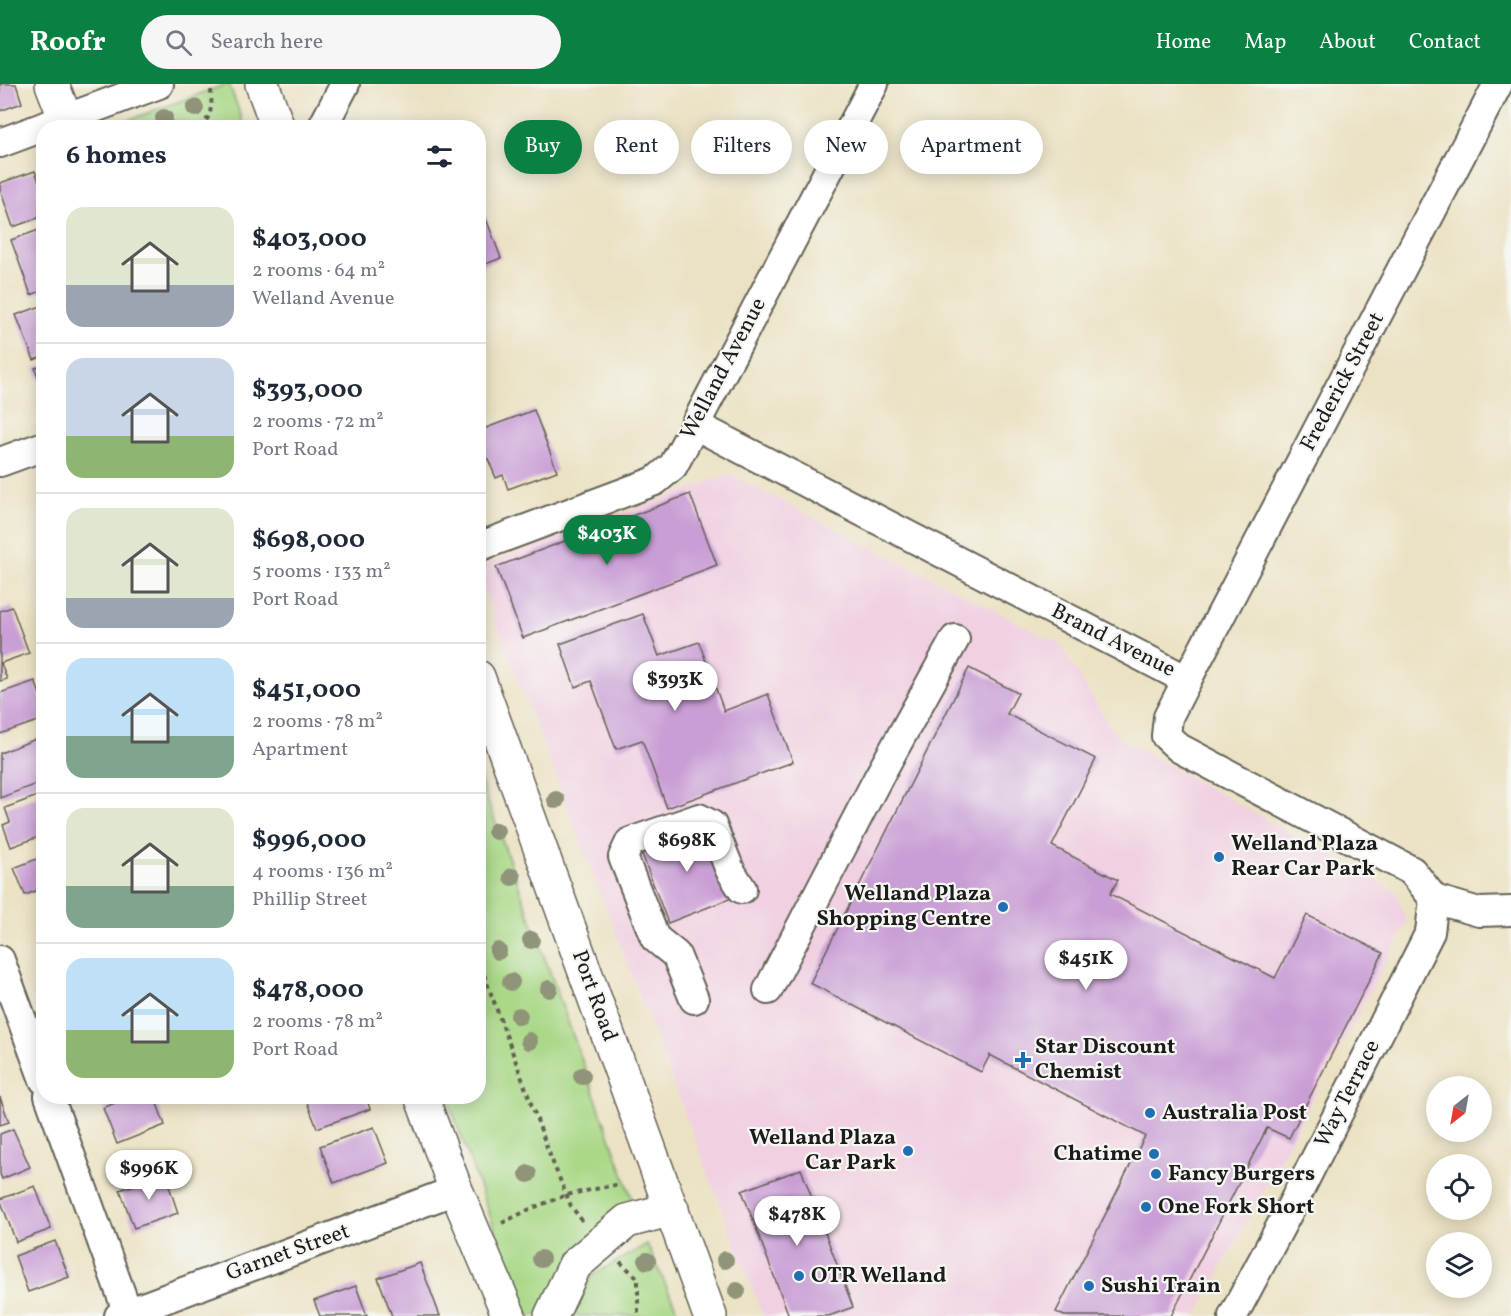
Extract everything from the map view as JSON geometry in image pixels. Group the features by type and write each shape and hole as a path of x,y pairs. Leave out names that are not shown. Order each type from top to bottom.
{"highway":[{"path":"52,84 67,120"},
{"path":"262,84 275,120"},
{"name":"Port Road","path":"486,699 710,1316"},
{"path":"424,1104 456,1190 509,1316"},
{"path":"551,1316 575,1264 627,1221 672,1209"}],"street":[{"path":"75,120 159,84"},
{"path":"326,120 345,84"},
{"name":"Welland Avenue","path":"486,544 655,481 673,466 874,84"},
{"name":"Frederick Street","path":"1187,680 1498,84"},
{"path":"0,142 36,132"},
{"name":"Brand Avenue","path":"695,425 1187,680 1168,717 1166,736 1179,748 1412,871 1434,899"},
{"path":"0,462 36,449"},
{"path":"768,990 878,778 955,639"},
{"path":"694,999 676,955 655,938 623,857 630,842 699,818 712,825 730,870 742,889"},
{"path":"1434,899 1479,912 1511,911"},
{"name":"Way Terrace","path":"1233,1316 1292,1205 1430,932 1434,899"},
{"path":"0,960 36,1058"},
{"path":"52,1104 125,1315"},
{"name":"Garnet Street","path":"125,1315 456,1190"}],"path":[{"path":"207,120 212,106 211,90"},
{"path":"486,980 550,1158 571,1206 585,1224"},
{"path":"499,1224 566,1195 620,1184"},
{"path":"614,1257 638,1278 638,1316"}],"shaded area":[{"name":"Welland Plaza Shopping Centre","path":"729,474 1060,644 1116,736 1396,892 1407,923 1196,1316 763,1316 486,596 486,564"}],"green space":[{"path":"229,84 242,120 128,120"},
{"path":"486,796 636,1209 536,1316 526,1316 450,1104 486,1104"},
{"path":"647,1244 680,1316 570,1316 593,1275"}],"building":[{"path":"0,84 16,84 22,103 0,111"},
{"path":"35,171 36,219 13,227 0,183"},
{"path":"486,219 501,258 486,264"},
{"path":"36,231 36,293 31,295 11,240"},
{"path":"36,308 36,359 34,360 16,315"},
{"path":"534,410 557,471 508,489 503,475 496,478 488,459 486,460 486,428"},
{"path":"690,494 717,565 523,638 496,567"},
{"path":"12,607 29,653 1,663 7,679 0,681 0,611"},
{"path":"643,614 659,656 699,642 724,711 768,694 793,762 667,808 642,740 616,749 591,681 575,687 560,644"},
{"name":"Welland Plaza Shopping Centre","path":"969,668 1018,693 1007,714 1096,759 1052,846 1118,880 1110,894 1275,978 1307,915 1383,953 1289,1138 1267,1128 1171,1316 1064,1316 1056,1312 1145,1136 990,1055 981,1072 810,983"},
{"path":"35,681 36,722 0,734 0,693"},
{"path":"36,739 36,784 0,798 0,753"},
{"path":"36,796 36,838 11,847 3,825 10,822 5,808"},
{"path":"706,824 734,897 668,923 640,849"},
{"path":"36,859 36,891 25,895 14,868"},
{"path":"0,1097 9,1122 0,1125"},
{"path":"112,1104 157,1104 165,1125 117,1144 103,1108"},
{"path":"308,1104 368,1104 370,1109 317,1128"},
{"path":"374,1127 388,1163 334,1183 320,1146"},
{"path":"13,1129 30,1167 2,1179 0,1134"},
{"path":"801,1169 853,1307 829,1316 789,1316 742,1191"},
{"path":"165,1174 178,1213 134,1228 120,1190"},
{"path":"35,1186 51,1229 16,1242 0,1199"},
{"path":"55,1241 69,1277 28,1292 15,1256"},
{"path":"420,1263 440,1316 392,1316 378,1278"},
{"path":"356,1286 367,1316 320,1316 314,1301"}],"place":[{"name":"Welland Plaza Rear Car Park","path":"1219,857"},
{"name":"Welland Plaza Shopping Centre","path":"1003,907"},
{"name":"Star Discount Chemist","path":"1023,1060"},
{"name":"Australia Post","path":"1150,1113"},
{"name":"Welland Plaza Car Park","path":"908,1151"},
{"name":"Chatime","path":"1154,1154"},
{"name":"Fancy Burgers","path":"1156,1174"},
{"name":"One Fork Short","path":"1146,1207"},
{"name":"OTR Welland","path":"799,1276"},
{"name":"Sushi Train","path":"1089,1286"}]}
